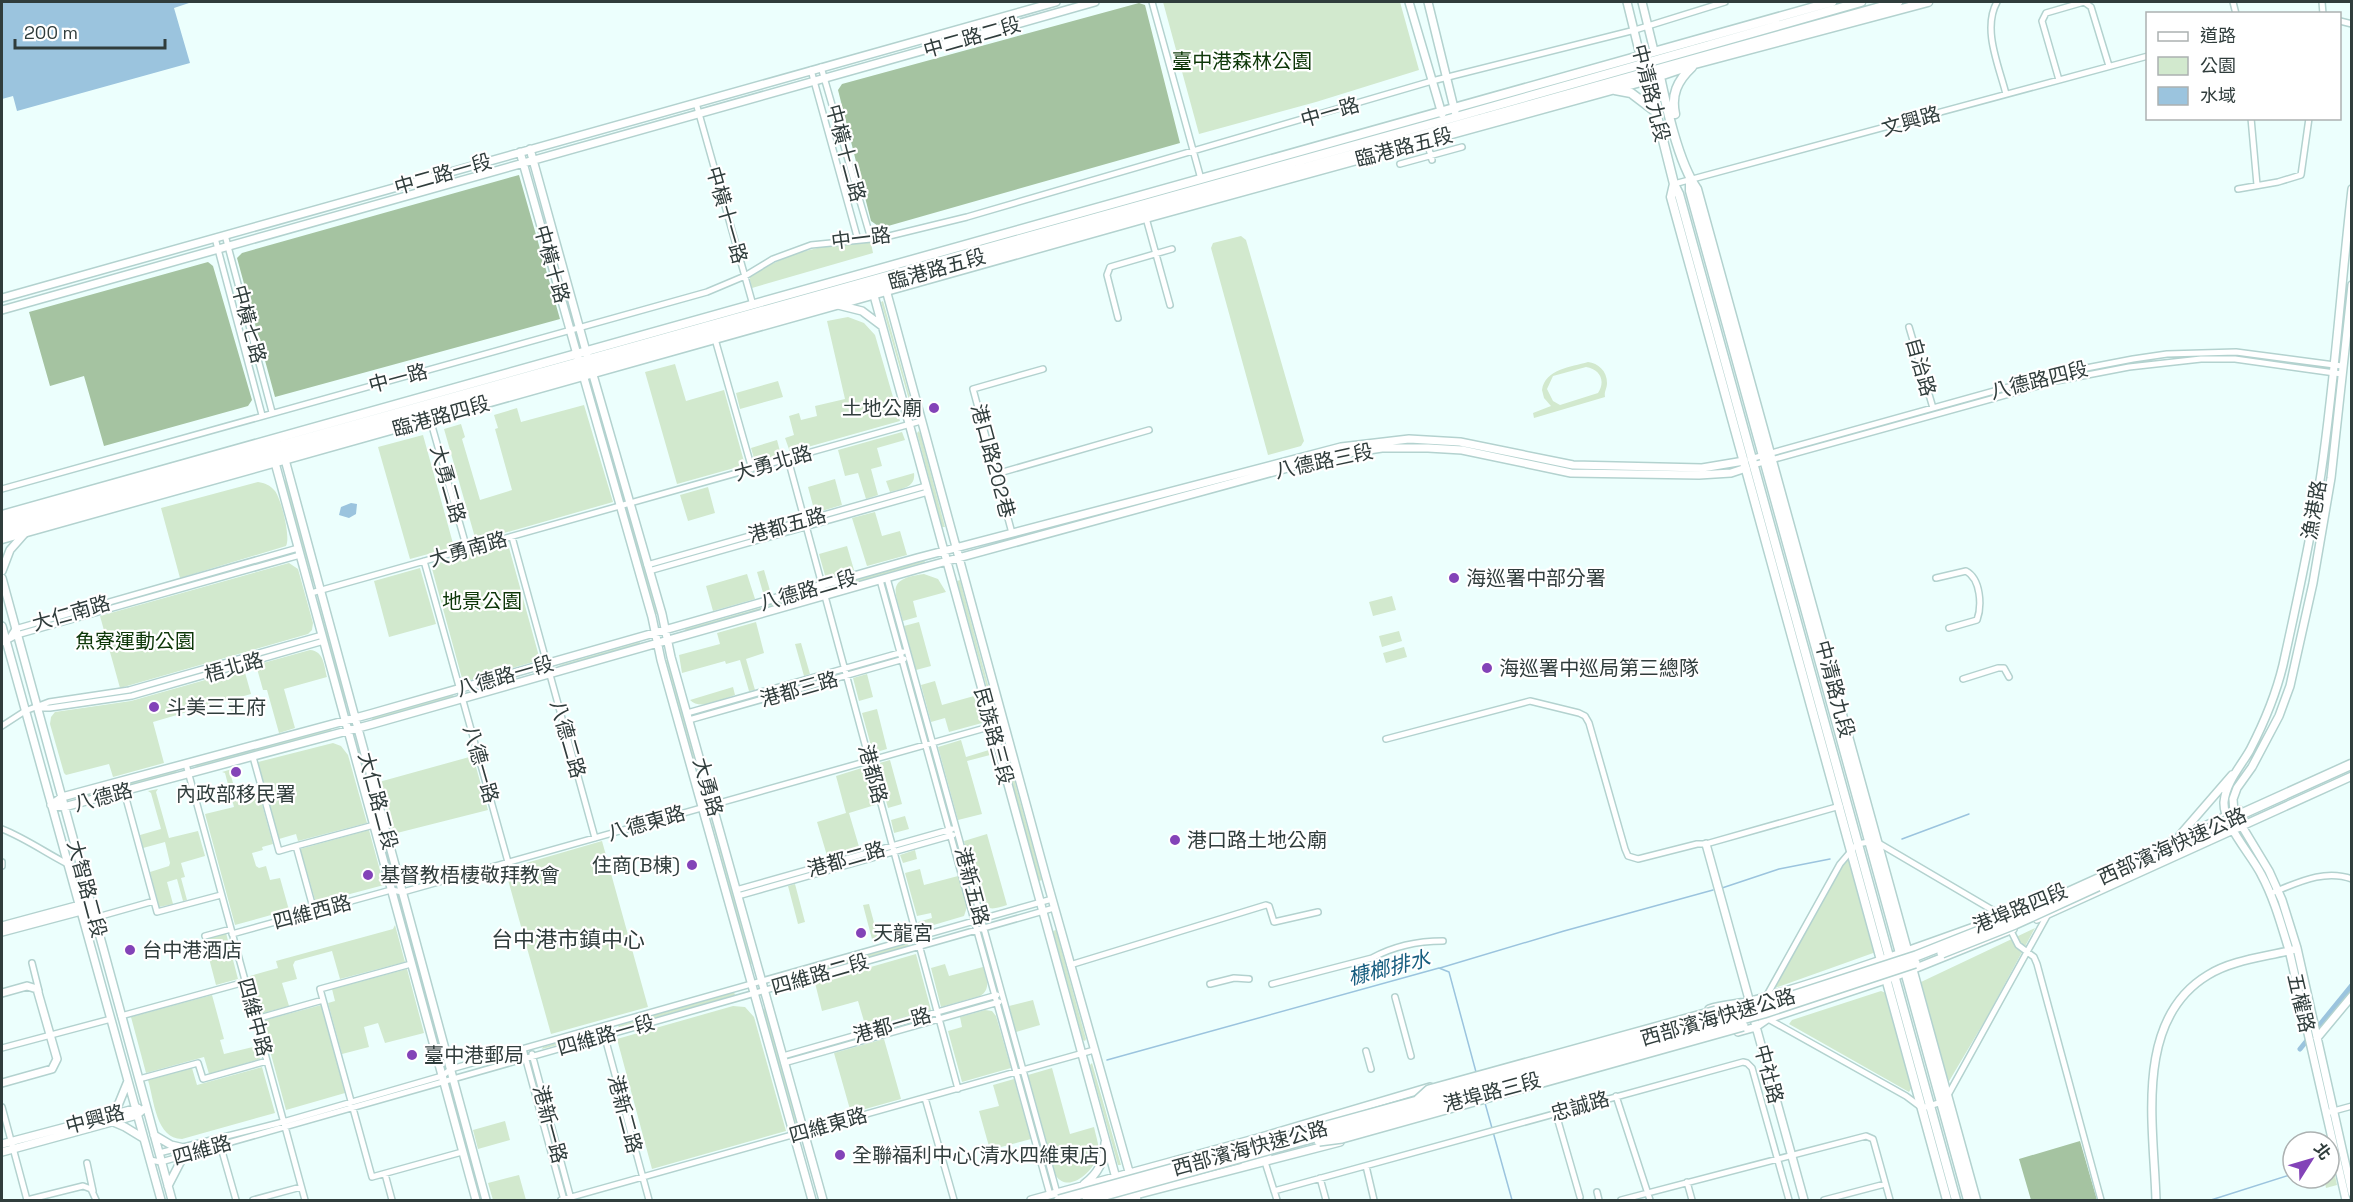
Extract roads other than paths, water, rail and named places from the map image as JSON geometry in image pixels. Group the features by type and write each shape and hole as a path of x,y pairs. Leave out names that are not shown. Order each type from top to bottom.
{"highway":[{"name":"西部濱海快速公路","path":"1056,1196 1415,1102 1762,1006 1916,956 2012,918 2352,762"},
{"name":"西部濱海快速公路","path":"1087,1200 1764,1013 1915,963 2015,924 2352,770"},
{"path":"1415,1102 1430,1090 1716,1011"},
{"path":"1276,1148 1342,1138 1743,1026"}],"main road":[{"name":"臨港路五段","path":"877,282 1424,130 1642,59 1832,2"},
{"name":"臨港路五段","path":"1655,55 1861,2"},
{"name":"臨港路五段","path":"1659,73 1898,2"},
{"name":"臨港路五段","path":"877,282 1457,120 1695,64 1928,2"},
{"name":"中清路九段","path":"1655,55 1678,144 1690,178 1690,191 1908,972 1944,1100 1976,1200"},
{"name":"中清路九段","path":"1642,59 1840,807 1854,848"},
{"path":"1678,144 1674,93 1679,80 1695,64"},
{"name":"臨港路五段","path":"1457,120 1612,89 1647,76"},
{"path":"1612,89 1631,93 1656,112"},
{"name":"臨港路五段","path":"877,282 1146,218 1204,190"},
{"name":"臨港路四段","path":"590,362 715,339 755,315 838,304 877,282"},
{"name":"臨港路四段","path":"2,531 282,448 877,282"},
{"name":"臨港路四段","path":"2,539 282,448 877,282"},
{"name":"臨港路四段","path":"282,448 430,419 580,365"},
{"name":"臨港路四段","path":"2,515 272,451"},
{"name":"臨港路四段","path":"2,523 272,451"},
{"name":"中清路九段","path":"1749,463 1926,1107 1947,1200"},
{"name":"中清路九段","path":"1944,1100 1968,1200"},
{"name":"中清路九段","path":"1926,1107 1956,1200"}],"street":[{"name":"中二路二段","path":"885,50 1056,2"},
{"name":"中二路二段","path":"885,62 1095,2"},
{"path":"1152,2 1204,190"},
{"path":"1409,2 1444,124"},
{"path":"1428,2 1457,120"},
{"name":"中清路九段","path":"1627,2 1642,59"},
{"name":"中清路九段","path":"1642,2 1655,55"},
{"name":"中一路","path":"2,489 707,292 745,276 773,259 811,245 870,238 967,217 1432,81 1635,30 1725,2"},
{"path":"1997,2 1990,16 1991,27 2007,94"},
{"path":"2059,80 2042,21 2046,13 2058,8 2084,2 2091,7 2109,66"},
{"name":"中二路一段","path":"2,298 885,50"},
{"name":"文興路","path":"1674,184 1690,178 1837,142 2146,57"},
{"name":"中二路一段","path":"2,310 885,62"},
{"name":"中橫十二路","path":"821,68 826,78 870,238"},
{"name":"中橫十二路","path":"811,70 858,240"},
{"name":"中橫十一路","path":"696,103 755,315"},
{"path":"2251,120 2257,185"},
{"path":"2238,189 2301,175 2309,120"},
{"path":"1424,130 1431,158"},
{"path":"1400,164 1431,158 1462,147"},
{"name":"中橫十路","path":"530,149 590,362"},
{"name":"中橫十路","path":"520,152 580,365"},
{"name":"漁港路","path":"2226,816 2224,801 2235,771 2250,752 2280,679 2301,586 2321,475 2348,253 2352,189"},
{"path":"1146,218 1170,305"},
{"name":"中橫七路","path":"225,235 272,412"},
{"name":"中橫七路","path":"215,238 262,415"},
{"path":"1118,318 1107,275 1108,268 1172,249"},
{"name":"民族路三段","path":"877,282 882,326 1116,1177 1120,1200"},
{"name":"民族路三段","path":"877,282 921,421 1054,908 1137,1198"},
{"name":"漁港路","path":"2234,813 2233,799 2237,788 2252,767 2278,716 2290,686 2313,583 2331,478 2352,285"},
{"path":"838,304 861,311 882,326"},
{"name":"自治路","path":"1909,327 1933,408"},
{"path":"715,339 752,469"},
{"name":"八德路四段","path":"1749,463 1866,426 2055,374 2133,359 2187,353 2236,352 2334,364 2342,370"},
{"path":"2187,353 2188,360"},
{"name":"八德路四段","path":"1766,457 1868,433 2056,381 2129,367 2188,360 2235,359 2333,372 2342,370"},
{"name":"大勇路","path":"590,362 625,505 660,632 688,716 737,893 756,982"},
{"name":"大勇路","path":"580,365 648,568 660,632"},
{"name":"港口路202巷","path":"1012,533 973,389 1043,369"},
{"path":"2055,374 2056,381"},
{"name":"大勇二路","path":"430,419 467,549"},
{"name":"大勇北路","path":"625,505 921,421"},
{"path":"1866,426 1868,433"},
{"path":"996,474 1149,430"},
{"name":"八德路三段","path":"956,548 1367,442 1437,440 1499,449 1573,465 1702,468 1749,463"},
{"name":"大仁路二段","path":"282,448 321,591 350,720"},
{"name":"八德路三段","path":"947,561 1313,456 1428,448 1462,450 1571,473 1699,475 1731,473 1749,463"},
{"name":"大仁路二段","path":"272,451 323,638 403,892 486,1200"},
{"name":"港都路","path":"788,459 958,1089"},
{"path":"1571,473 1573,465"},
{"name":"港都五路","path":"648,568 927,489"},
{"name":"大勇南路","path":"311,593 625,505"},
{"path":"2,571 9,551 26,532"},
{"name":"八德二路","path":"512,537 595,837"},
{"name":"八德路二段","path":"660,632 956,548"},
{"name":"大仁南路","path":"4,643 16,632 299,552"},
{"name":"八德一路","path":"424,561 508,862"},
{"name":"八德路二段","path":"663,642 947,561"},
{"path":"1936,578 1966,571 1971,574 1978,589 1981,608 1977,620 1949,628"},
{"name":"大智路二段","path":"2,578 172,1200"},
{"name":"港新五路","path":"884,579 1019,1071 1056,1196"},
{"name":"大智路二段","path":"2,626 4,643 161,1200"},
{"name":"八德路一段","path":"350,720 660,632"},
{"name":"梧北路","path":"2,726 25,711 49,702 131,689 323,638"},
{"name":"大勇路","path":"663,642 702,807 759,992 783,1060 823,1200"},
{"name":"八德路一段","path":"353,730 663,642"},
{"name":"港都三路","path":"688,716 905,655"},
{"path":"1963,679 1998,668 2004,668 2009,676"},
{"path":"505,676 507,686"},
{"path":"1386,739 1530,701 1579,713 1585,716 1589,723 1628,856 1638,859 1697,844 1706,844 1840,807"},
{"name":"八德路","path":"51,805 62,797 350,720"},
{"name":"八德東路","path":"391,890 403,892 1004,723"},
{"name":"大仁路二段","path":"353,730 391,890 476,1200"},
{"name":"八德路","path":"51,805 64,807 353,730"},
{"path":"253,757 279,851 374,825"},
{"name":"港埠路四段","path":"1885,959 2005,916 2352,762"},
{"name":"四維中路","path":"186,764 305,1200"},
{"path":"2178,838 2235,771"},
{"name":"港埠路四段","path":"1908,972 2048,914 2352,776"},
{"path":"124,791 157,912 221,895"},
{"name":"五權路","path":"2234,813 2274,892 2293,949 2317,1038 2329,1112"},
{"name":"五權路","path":"2226,816 2274,892"},
{"path":"2,829 82,871"},
{"name":"港都二路","path":"737,893 954,832"},
{"path":"1766,997 1840,864 1854,848 1872,841 2005,916 2018,945 2034,957 2037,964 2101,1200"},
{"name":"中社路","path":"1706,844 1804,1200"},
{"path":"296,846 314,911"},
{"path":"2274,892 2317,876 2331,875 2352,879"},
{"name":"四維西路","path":"205,936 231,932 391,890"},
{"name":"四維路二段","path":"756,982 1052,899"},
{"path":"2,926 80,908 94,918 154,901"},
{"path":"1070,964 1266,905 1269,906 1274,922 1318,912"},
{"path":"2,932 80,908"},
{"name":"四維路二段","path":"759,992 1054,908"},
{"path":"1768,1020 1926,1107 1944,1100 2048,914"},
{"path":"1272,984 1372,958 1409,944 1422,941 1443,941"},
{"path":"2156,1200 2152,1077 2156,1051 2169,1017 2184,995 2208,974 2232,965 2293,949"},
{"name":"五權路","path":"2293,949 2349,1196"},
{"name":"港埠路三段","path":"1716,1011 1885,959"},
{"path":"2,1083 49,1070 54,1067 57,1059 32,963"},
{"path":"411,964 320,989 372,1177 462,1152"},
{"name":"港埠路三段","path":"1743,1026 1768,1020 1908,972"},
{"path":"1210,984 1234,978 1249,979"},
{"path":"121,1016 245,982"},
{"name":"四維路一段","path":"451,1069 756,982"},
{"path":"2,993 29,986 37,989 39,993"},
{"name":"大勇路","path":"759,992 812,1200"},
{"name":"四維路一段","path":"453,1079 759,992"},
{"path":"2317,1038 2352,996"},
{"path":"1395,997 1410,1056"},
{"name":"港都一路","path":"783,1060 999,998"},
{"path":"255,1019 323,1000"},
{"name":"港埠路三段","path":"1031,1200 1056,1196 1077,1188 1473,1078 1717,1014 1741,1004"},
{"path":"2,1048 111,1019"},
{"name":"港埠路三段","path":"1220,1172 1265,1162 1755,1023"},
{"name":"港新二路","path":"602,1026 649,1200"},
{"name":"港新一路","path":"526,1048 566,1200"},
{"name":"四維東路","path":"566,1200 1094,1050"},
{"path":"1366,1051 1371,1069"},
{"path":"139,1079 198,1063 202,1079 267,1061"},
{"name":"忠誠路","path":"1274,1191 1743,1062 1748,1063 1752,1068 1790,1200"},
{"name":"四維路","path":"442,1079 451,1069"},
{"name":"四維路","path":"150,1160 159,1153 184,1152 221,1145 442,1079 453,1079"},
{"path":"128,1081 110,1119 143,1138"},
{"path":"1616,1096 1650,1200"},
{"path":"925,1098 954,1200"},
{"name":"港埠路三段","path":"1120,1200 1137,1198 1265,1155 1479,1100"},
{"path":"2329,1112 2352,1106"},
{"path":"2,1107 27,1200 83,1186 90,1188 94,1193"},
{"name":"中興路","path":"2,1152 12,1146 136,1112 146,1107"},
{"path":"1556,1114 1580,1197"},
{"name":"四維路","path":"150,1160 161,1162 213,1140 284,1125"},
{"path":"154,1135 184,1152 168,1186"},
{"path":"1621,1200 1869,1136 1873,1139 1890,1200"},
{"path":"1077,1188 1100,1168 1104,1155 1105,1137"},
{"path":"213,1140 221,1145 236,1200"},
{"name":"中興路","path":"2,1144 12,1146"},
{"path":"1265,1162 1277,1200"},
{"path":"87,1163 96,1200"},
{"path":"1366,1166 1374,1200"},
{"path":"385,1174 392,1200"},
{"path":"1320,1178 1326,1200"},
{"path":"1687,1182 1692,1200"},
{"path":"1824,1200 1885,1184"},
{"path":"253,1200 301,1187"},
{"path":"1597,1192 1599,1200"}],"water":[{"path":"2,2 188,2 174,8 190,63 17,111 13,96 2,99"},
{"path":"351,503 357,504 356,514 349,518 339,515 341,507"}],"waterway":[{"path":"1902,839 1969,814"},
{"path":"1722,888 1779,869 1830,859"},
{"path":"1440,968 1713,890"},
{"name":"槺榔排水","path":"1107,1060 1439,968 1449,972 1476,1072"},
{"path":"2300,1049 2352,985"},
{"name":"槺榔排水","path":"1485,1103 1512,1200"},
{"path":"2211,1200 2281,1178"}],"place":[{"name":"土地公廟","path":"934,408"},
{"name":"海巡署中部分署","path":"1454,578"},
{"name":"海巡署中巡局第三總隊","path":"1487,668"},
{"name":"斗美三王府","path":"154,707"},
{"name":"內政部移民署","path":"236,772"},
{"name":"港口路土地公廟","path":"1175,840"},
{"name":"住商(B棟)","path":"692,865"},
{"name":"基督教梧棲敬拜教會","path":"368,875"},
{"name":"天龍宮","path":"861,933"},
{"name":"台中港酒店","path":"130,950"},
{"name":"臺中港郵局","path":"412,1055"},
{"name":"全聯福利中心(清水四維東店)","path":"840,1155"}],"district":[{"name":"台中港市鎮中心","path":"568,939"}],"park label":[{"name":"臺中港森林公園","path":"1242,61"},
{"name":"地景公園","path":"482,601"},
{"name":"魚寮運動公園","path":"135,641"}]}
